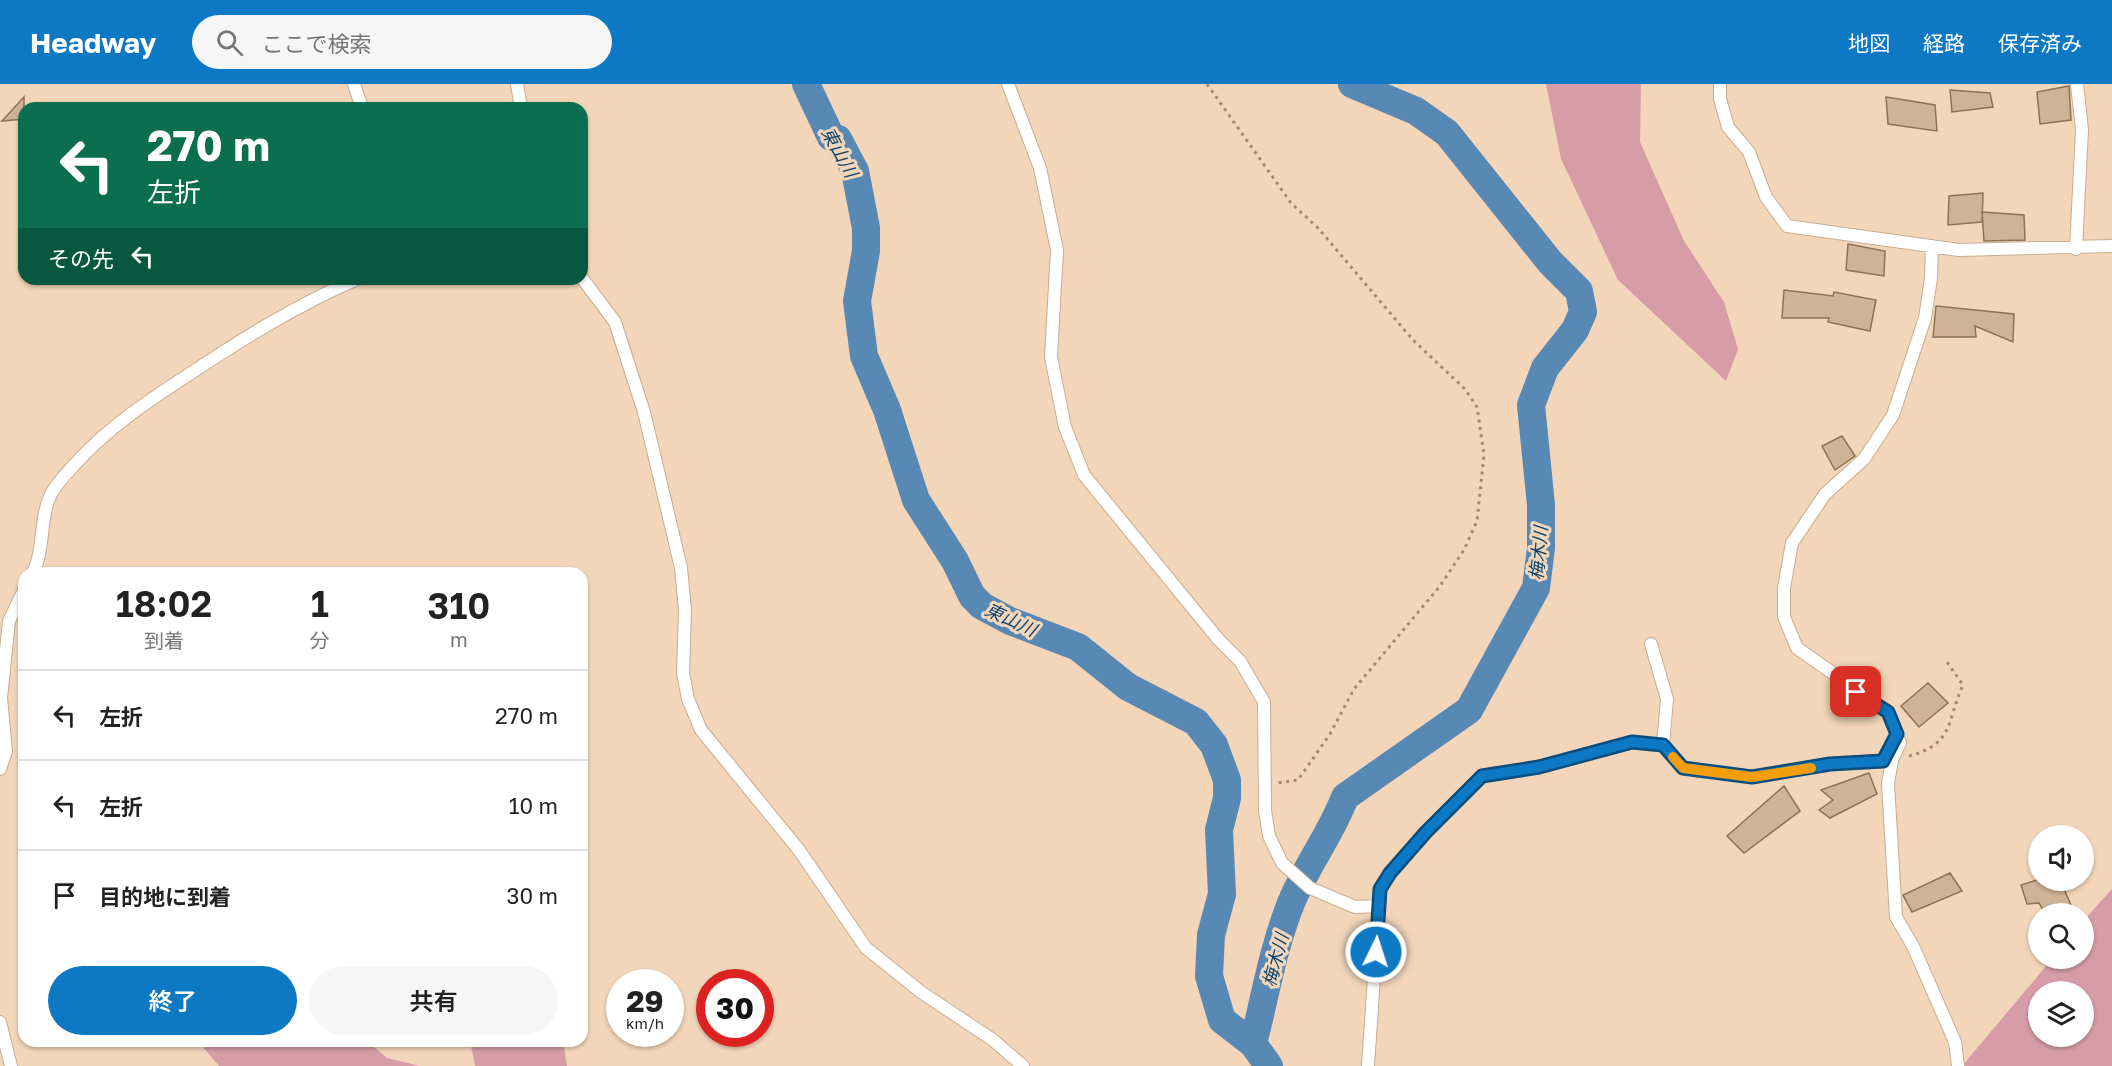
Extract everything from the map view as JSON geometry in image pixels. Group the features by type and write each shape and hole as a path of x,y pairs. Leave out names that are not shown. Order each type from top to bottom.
{"street":[{"path":"354,84 360,102"},
{"path":"517,84 520,102"},
{"path":"1008,84 1040,168 1057,250 1051,357 1065,427 1084,475 1218,639 1240,661 1264,702 1264,786 1269,836 1282,863 1310,888 1355,907 1379,906"},
{"path":"1720,84 1720,99 1728,127 1749,152 1766,197 1787,226 1959,250 2076,249 2112,246"},
{"path":"2076,249 2082,130 2078,84"},
{"path":"1932,247 1931,278 1925,318 1893,415 1864,459 1825,494 1792,543 1784,588 1784,617 1797,648 1888,712 1897,734 1900,743 1892,760 1888,784 1896,916 1914,946 1955,1042 1958,1066"},
{"path":"36,567 44,518 51,494 86,453 149,401 221,353 320,295 343,285"},
{"path":"587,285 615,322 644,412 681,568 685,610 683,673 688,699 701,730 799,850 867,948 921,992 993,1040 1023,1066"},
{"path":"0,769 6,751 1,698 9,621 18,602"},
{"path":"1651,644 1667,699 1663,745"},
{"path":"1368,1066 1380,889 1390,873 1426,832 1482,776 1539,767 1632,742 1663,745 1683,768 1752,777 1830,764 1883,761 1897,734"},
{"path":"0,1022 11,1066"}],"path":[{"path":"1207,84 1291,203 1318,228 1413,340 1465,389 1476,407 1484,454 1477,521 1464,550 1440,586 1354,689 1330,734 1298,780 1264,786"},
{"path":"1892,760 1930,750 1946,735 1963,686 1947,662"}],"shaded area":[{"path":"1546,84 1641,84 1640,142 1684,241 1724,302 1738,349 1726,381 1618,280 1561,159"},
{"path":"2112,889 2112,1066 1962,1066 2028,988 2028,1047 2094,1047 2094,981 2033,981 2044,969 2094,969 2094,909"},
{"path":"203,1047 374,1047 387,1058 420,1066 219,1066"},
{"path":"471,1047 564,1047 567,1066 475,1066"}],"building":[{"path":"2069,86 2071,120 2040,124 2037,92"},
{"path":"1950,90 1990,93 1993,107 1952,112"},
{"path":"1886,97 1935,105 1937,131 1888,124"},
{"path":"18,104 18,120 2,121"},
{"path":"1983,193 1982,222 1948,225 1949,196"},
{"path":"1982,212 2024,215 2025,240 1984,241"},
{"path":"1848,244 1885,251 1884,276 1846,270"},
{"path":"1784,290 1833,296 1834,292 1876,300 1870,331 1828,322 1829,318 1782,318"},
{"path":"1936,306 2014,314 2013,342 1975,326 1976,337 1933,337"},
{"path":"1842,436 1855,456 1835,470 1822,446"},
{"path":"1928,683 1948,703 1919,727 1901,706"},
{"path":"1869,773 1877,794 1830,818 1819,810 1833,800 1821,790"},
{"path":"1784,786 1800,811 1744,853 1727,836"},
{"path":"1950,873 1962,891 1912,912 1903,895"},
{"path":"2028,883 2028,891 2065,891 2070,903 2027,904 2021,885"}],"waterway":[{"name":"東山川","path":"806,84 831,137 838,139 855,171 866,228 866,251 857,301 864,356 887,410 916,500 955,561 972,596 982,606 1010,621 1078,647 1128,687 1196,722 1214,745 1227,780 1227,798 1219,830 1222,894 1211,935 1209,976 1222,1020 1253,1044 1269,1066"},
{"name":"梅木川","path":"1253,1044 1274,955 1291,903 1345,797 1469,710 1536,588 1541,548 1541,505 1531,405 1545,368 1575,330 1583,312 1579,291 1550,262 1447,133 1416,111 1352,84"}],"slow traffic":[{"path":"1673,757 1683,768 1752,777 1811,768"}],"route":[{"path":"1376,952 1380,889 1390,873 1426,832 1482,776 1539,767 1632,742 1663,745 1683,768 1752,777 1830,764 1883,761 1897,734 1888,712 1856,692"}]}
